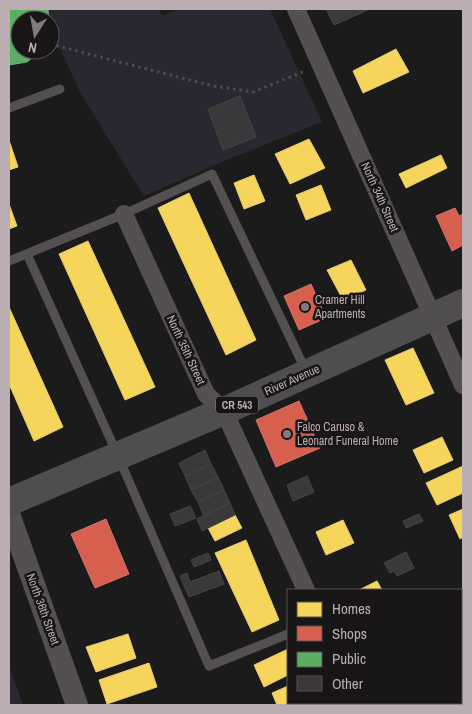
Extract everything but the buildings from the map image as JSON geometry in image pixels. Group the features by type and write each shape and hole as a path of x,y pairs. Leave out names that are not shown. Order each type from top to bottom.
{"main road":[{"name":"River Avenue","path":"9,502 224,411 463,303"}],"street":[{"name":"North 34th Street","path":"296,9 463,385"},
{"name":"North 35th Street","path":"124,214 206,394 224,411 306,589"},
{"name":"North 36th Street","path":"9,514 77,705"}],"lane":[{"path":"9,108 60,89"},
{"path":"9,261 124,214 212,174 307,373"},
{"path":"27,254 118,456 209,666 287,634"}],"path":[{"path":"60,47 214,86 253,92 322,65"}],"shaded area":[{"path":"159,9 162,16 180,9 270,9 322,122 217,164 144,196 81,94 60,49 60,10 47,10"},
{"path":"9,665 23,705 9,705"}],"place":[{"name":"Cramer Hill Apartments","path":"305,307"},
{"name":"Falco Caruso & Leonard Funeral Home","path":"287,434"}]}
